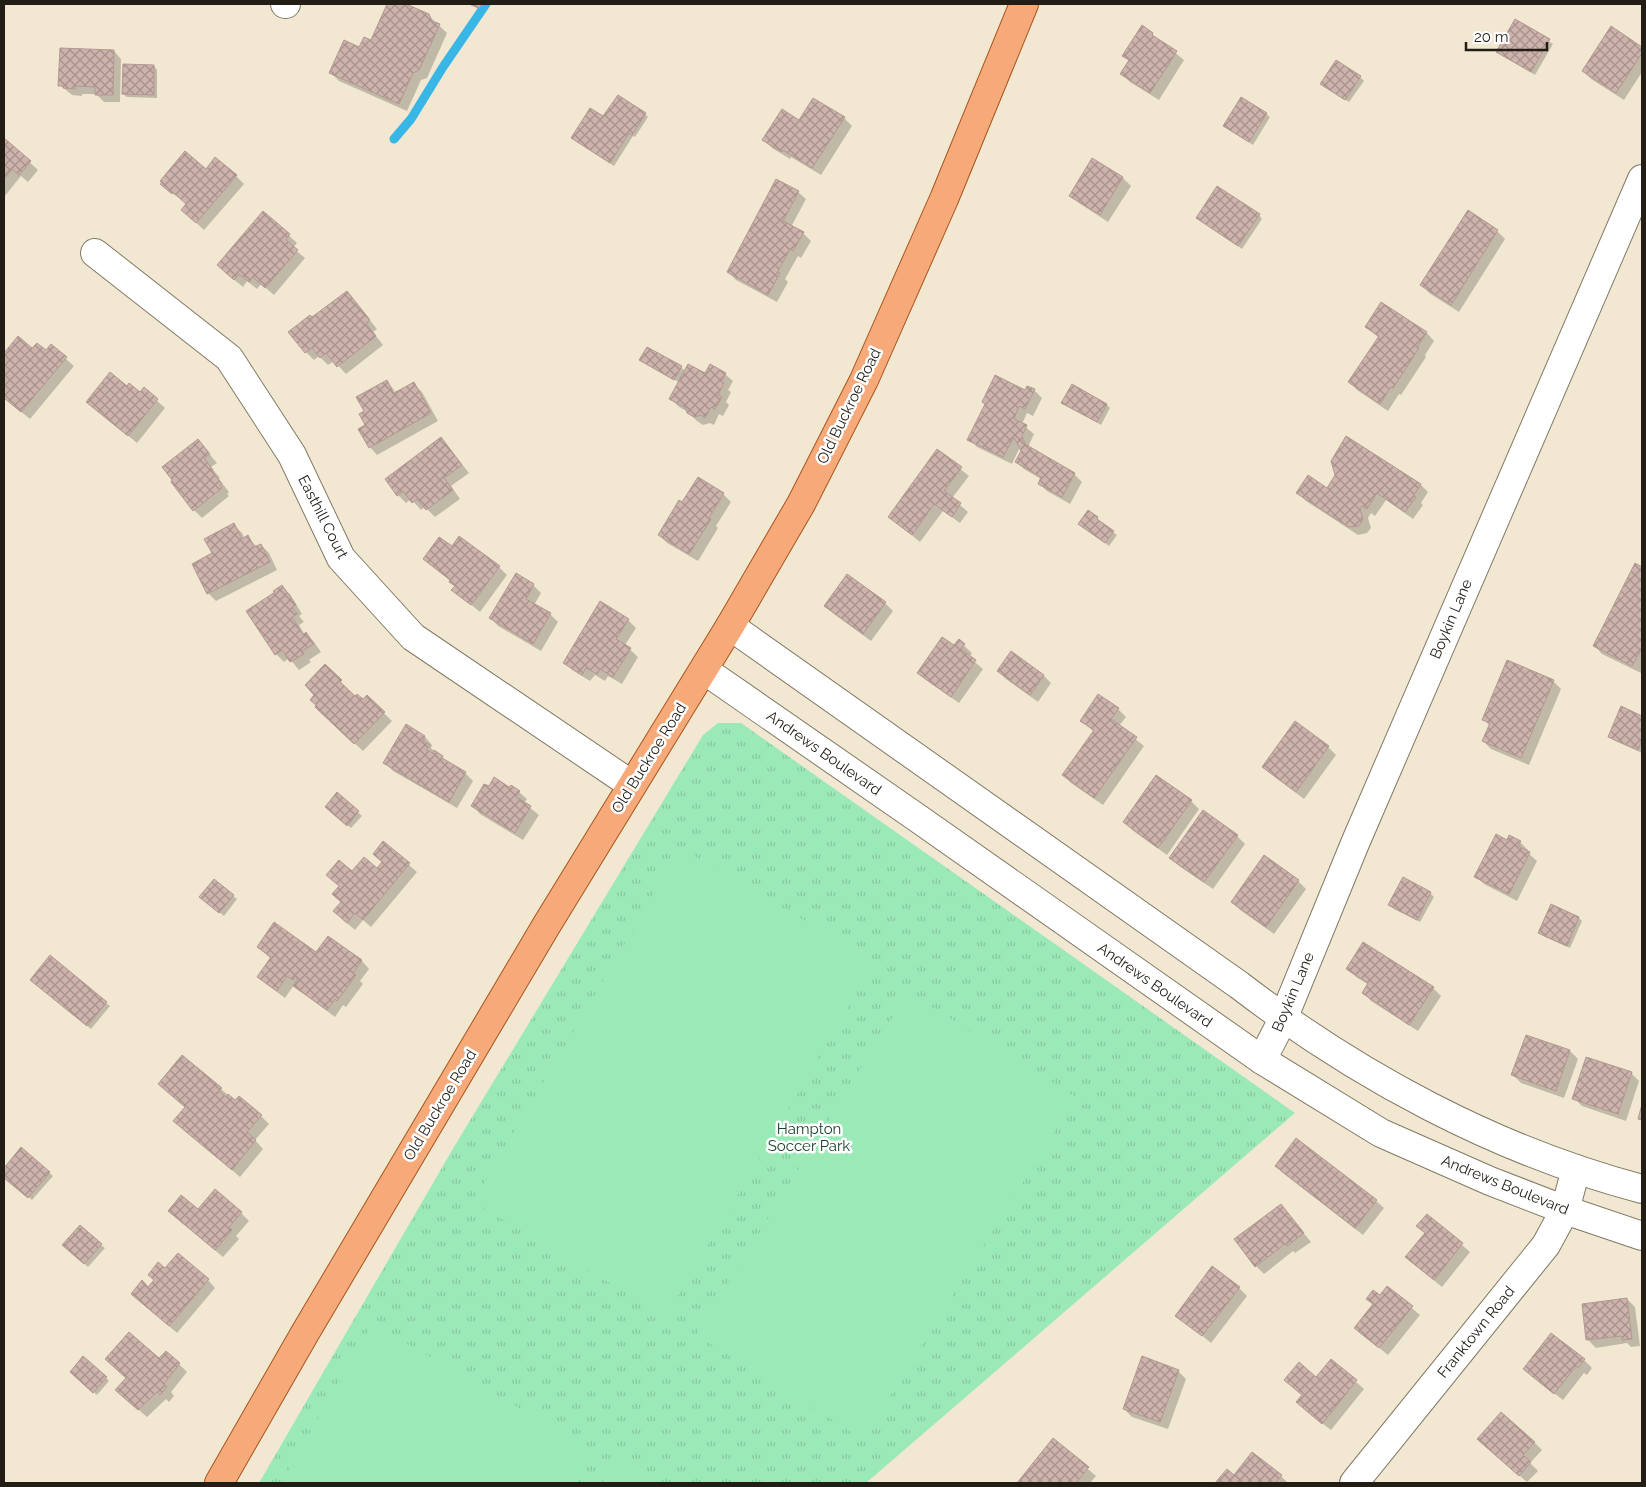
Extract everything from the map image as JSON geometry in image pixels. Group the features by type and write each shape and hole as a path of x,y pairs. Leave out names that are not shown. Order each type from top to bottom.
{"main road":[{"name":"Old Buckroe Road","path":"219,1483 309,1325 541,934 704,670 801,504 864,380 944,199 1024,4"}],"street":[{"name":"Boykin Lane","path":"1262,1060 1283,1019 1368,814 1642,179"},
{"name":"Easthill Court","path":"95,253 229,358 292,454 341,558 413,637 632,785"},
{"path":"730,626 1328,1049 1392,1087 1523,1149 1606,1180 1642,1189"},
{"name":"Andrews Boulevard","path":"704,670 1262,1060 1381,1133 1490,1181 1565,1210 1642,1236"},
{"name":"Franktown Road","path":"1354,1483 1546,1245 1565,1210 1576,1169"}],"green space":[{"name":"Hampton Soccer Park","path":"718,723 741,723 1295,1113 866,1483 259,1483 451,1152 703,735"},
{"path":"681,848 875,962 666,1316 473,1202"},
{"path":"908,992 1076,1097 863,1439 696,1335"},
{"path":"372,1324 595,1451 577,1483 281,1483"},
{"path":"616,1458 659,1483 602,1483"}],"building":[{"path":"387,4 406,4 429,14 432,21 440,24 419,70 413,73 399,104 329,73 344,40 359,47 364,37 371,40"},
{"path":"472,4 482,4 479,8"},
{"path":"1515,19 1550,39 1531,72 1496,52"},
{"path":"1142,25 1153,33 1152,35 1177,51 1150,93 1120,74 1129,60 1122,56"},
{"path":"1611,26 1642,47 1642,53 1616,93 1582,71"},
{"path":"60,48 114,50 113,95 95,95 95,87 75,86 75,89 58,86"},
{"path":"1336,60 1361,76 1345,100 1320,84"},
{"path":"123,64 154,65 154,95 122,94"},
{"path":"618,95 646,113 632,135 629,133 610,163 571,138 590,108 603,116"},
{"path":"1241,97 1267,113 1249,142 1223,126"},
{"path":"813,98 845,117 812,168 783,150 782,152 762,140 782,109 799,120"},
{"path":"4,138 31,161 19,175 12,169 4,179"},
{"path":"185,151 206,169 215,157 237,175 196,223 181,210 186,204 173,192 172,194 160,184 162,183 160,181"},
{"path":"1092,158 1123,177 1100,215 1069,196"},
{"path":"776,179 799,191 783,221 804,232 793,251 790,249 768,295 727,272"},
{"path":"1217,186 1260,214 1238,246 1196,218"},
{"path":"1468,210 1498,230 1451,305 1420,285"},
{"path":"263,211 290,234 286,240 298,250 265,288 253,277 249,282 239,274 234,280 217,265"},
{"path":"347,291 370,320 366,324 376,336 337,367 326,353 320,358 312,348 305,353 288,332"},
{"path":"1381,302 1427,332 1393,388 1391,387 1380,404 1348,382 1379,336 1365,327"},
{"path":"18,336 32,348 37,343 46,350 51,344 67,357 21,412 4,398 4,353"},
{"path":"647,347 682,366 674,380 639,360"},
{"path":"688,364 705,373 710,364 726,373 721,382 724,383 718,395 722,397 715,409 711,407 705,418 701,415 694,417 687,413 686,408 669,399"},
{"path":"110,372 127,386 129,383 140,392 144,387 158,399 128,436 86,402"},
{"path":"995,375 1025,390 1027,386 1035,389 1025,409 1019,406 1014,419 1027,425 1022,436 1025,444 1075,473 1062,497 1038,484 1041,477 1015,462 1021,451 1015,439 1013,438 1003,457 967,440 985,404 982,402"},
{"path":"387,380 394,393 414,382 431,413 369,448 358,429 365,425 359,414 364,411 356,397"},
{"path":"1072,384 1107,404 1097,422 1061,403"},
{"path":"1346,436 1421,484 1414,495 1416,497 1405,512 1377,493 1367,509 1362,506 1360,509 1363,519 1359,526 1349,527 1296,493 1308,475 1327,488 1335,475 1331,461"},
{"path":"441,437 462,465 444,478 453,490 426,510 417,499 412,503 403,491 397,496 385,479"},
{"path":"198,439 210,454 204,458 222,484 220,485 222,488 193,511 162,467"},
{"path":"937,449 962,467 944,491 961,503 952,517 934,504 912,535 888,517"},
{"path":"698,477 724,493 709,518 711,519 689,554 658,535 679,500 682,502"},
{"path":"1088,510 1114,531 1105,543 1078,524"},
{"path":"234,523 242,539 248,535 254,547 261,544 270,562 207,594 192,564 212,553 204,539"},
{"path":"459,536 500,566 471,605 451,590 455,586 449,582 450,580 423,559 439,537 452,546"},
{"path":"1635,563 1642,567 1642,648 1632,666 1593,646"},
{"path":"516,573 534,584 526,599 551,613 533,644 489,618"},
{"path":"847,574 886,602 863,634 824,606"},
{"path":"282,585 296,605 292,607 297,614 292,617 303,635 306,632 314,644 302,651 304,654 290,662 282,650 275,655 246,611 275,592 273,591"},
{"path":"600,601 629,619 616,639 631,648 613,677 600,669 597,674 586,668 582,675 563,663"},
{"path":"942,637 954,645 959,639 965,644 961,649 976,660 951,697 917,673"},
{"path":"1011,651 1044,675 1030,695 997,671"},
{"path":"1507,660 1554,680 1521,758 1482,741 1490,723 1482,720"},
{"path":"325,664 355,696 357,694 363,699 367,695 385,712 354,744 310,700 314,695 305,685"},
{"path":"1098,694 1119,708 1111,719 1137,737 1094,798 1062,775 1094,730 1080,721"},
{"path":"1621,706 1642,716 1642,740 1638,750 1608,737"},
{"path":"1295,721 1329,746 1296,792 1262,767"},
{"path":"406,724 425,736 423,741 430,745 426,750 433,753 434,750 443,756 442,758 466,772 449,802 383,763"},
{"path":"1156,775 1192,800 1158,848 1123,822"},
{"path":"494,777 509,787 511,785 520,791 516,797 531,806 515,833 471,806 484,784 489,786"},
{"path":"337,792 359,811 347,826 325,807"},
{"path":"1203,810 1238,835 1204,882 1169,858"},
{"path":"1496,834 1507,840 1509,835 1521,841 1518,846 1530,852 1509,894 1474,877"},
{"path":"383,841 410,863 363,920 355,913 347,923 333,911 341,902 332,894 339,886 326,875 339,860 352,871 364,857 377,868 382,862 373,854"},
{"path":"1264,855 1299,880 1266,927 1231,902"},
{"path":"1403,877 1431,892 1417,920 1388,905"},
{"path":"214,879 234,895 219,913 199,897"},
{"path":"1551,904 1579,917 1567,946 1538,933"},
{"path":"274,922 316,952 328,936 362,960 353,973 356,975 337,1001 335,999 327,1010 293,986 298,979 295,976 293,980 287,976 277,991 257,977 271,957 257,947"},
{"path":"1363,942 1434,987 1409,1025 1362,993 1368,983 1346,969"},
{"path":"50,955 107,1002 87,1026 30,980"},
{"path":"1526,1035 1570,1050 1556,1091 1511,1075"},
{"path":"182,1055 222,1088 219,1091 226,1097 228,1094 235,1100 239,1096 262,1115 247,1132 256,1140 232,1170 173,1121 185,1107 158,1084"},
{"path":"1586,1057 1632,1072 1618,1114 1572,1099"},
{"path":"1642,1104 1642,1120 1638,1119"},
{"path":"1296,1138 1377,1200 1355,1228 1275,1166"},
{"path":"21,1147 50,1172 28,1198 4,1178 4,1168"},
{"path":"215,1189 242,1212 229,1227 232,1230 215,1250 168,1211 181,1195 198,1209"},
{"path":"1281,1204 1304,1233 1287,1246 1285,1244 1255,1267 1234,1239"},
{"path":"1427,1214 1463,1243 1434,1280 1405,1257 1425,1233 1416,1226"},
{"path":"80,1225 102,1244 84,1264 62,1245"},
{"path":"178,1253 209,1279 169,1326 131,1294 142,1280 148,1287 154,1280 148,1275 158,1262 165,1268"},
{"path":"1212,1266 1240,1287 1202,1336 1175,1316"},
{"path":"1387,1286 1413,1306 1379,1348 1354,1328 1373,1304 1366,1299 1373,1290 1380,1295"},
{"path":"1627,1298 1632,1339 1622,1340 1622,1336 1586,1340 1582,1304"},
{"path":"129,1332 159,1358 166,1351 180,1363 164,1384 167,1387 160,1395 157,1392 138,1410 115,1390 126,1378 105,1359"},
{"path":"1551,1333 1585,1359 1578,1368 1576,1366 1554,1394 1523,1369"},
{"path":"83,1356 107,1377 93,1393 70,1372"},
{"path":"1142,1356 1179,1370 1160,1422 1123,1409"},
{"path":"1331,1359 1357,1380 1322,1424 1296,1402 1302,1395 1284,1380 1299,1362 1316,1377"},
{"path":"1501,1412 1535,1442 1523,1455 1531,1462 1519,1476 1477,1439"},
{"path":"1053,1438 1089,1467 1076,1483 1017,1483"},
{"path":"1252,1452 1282,1475 1275,1483 1215,1483 1227,1469 1234,1475"}],"waterway":[{"path":"394,139 411,119 443,67 486,4"}]}
